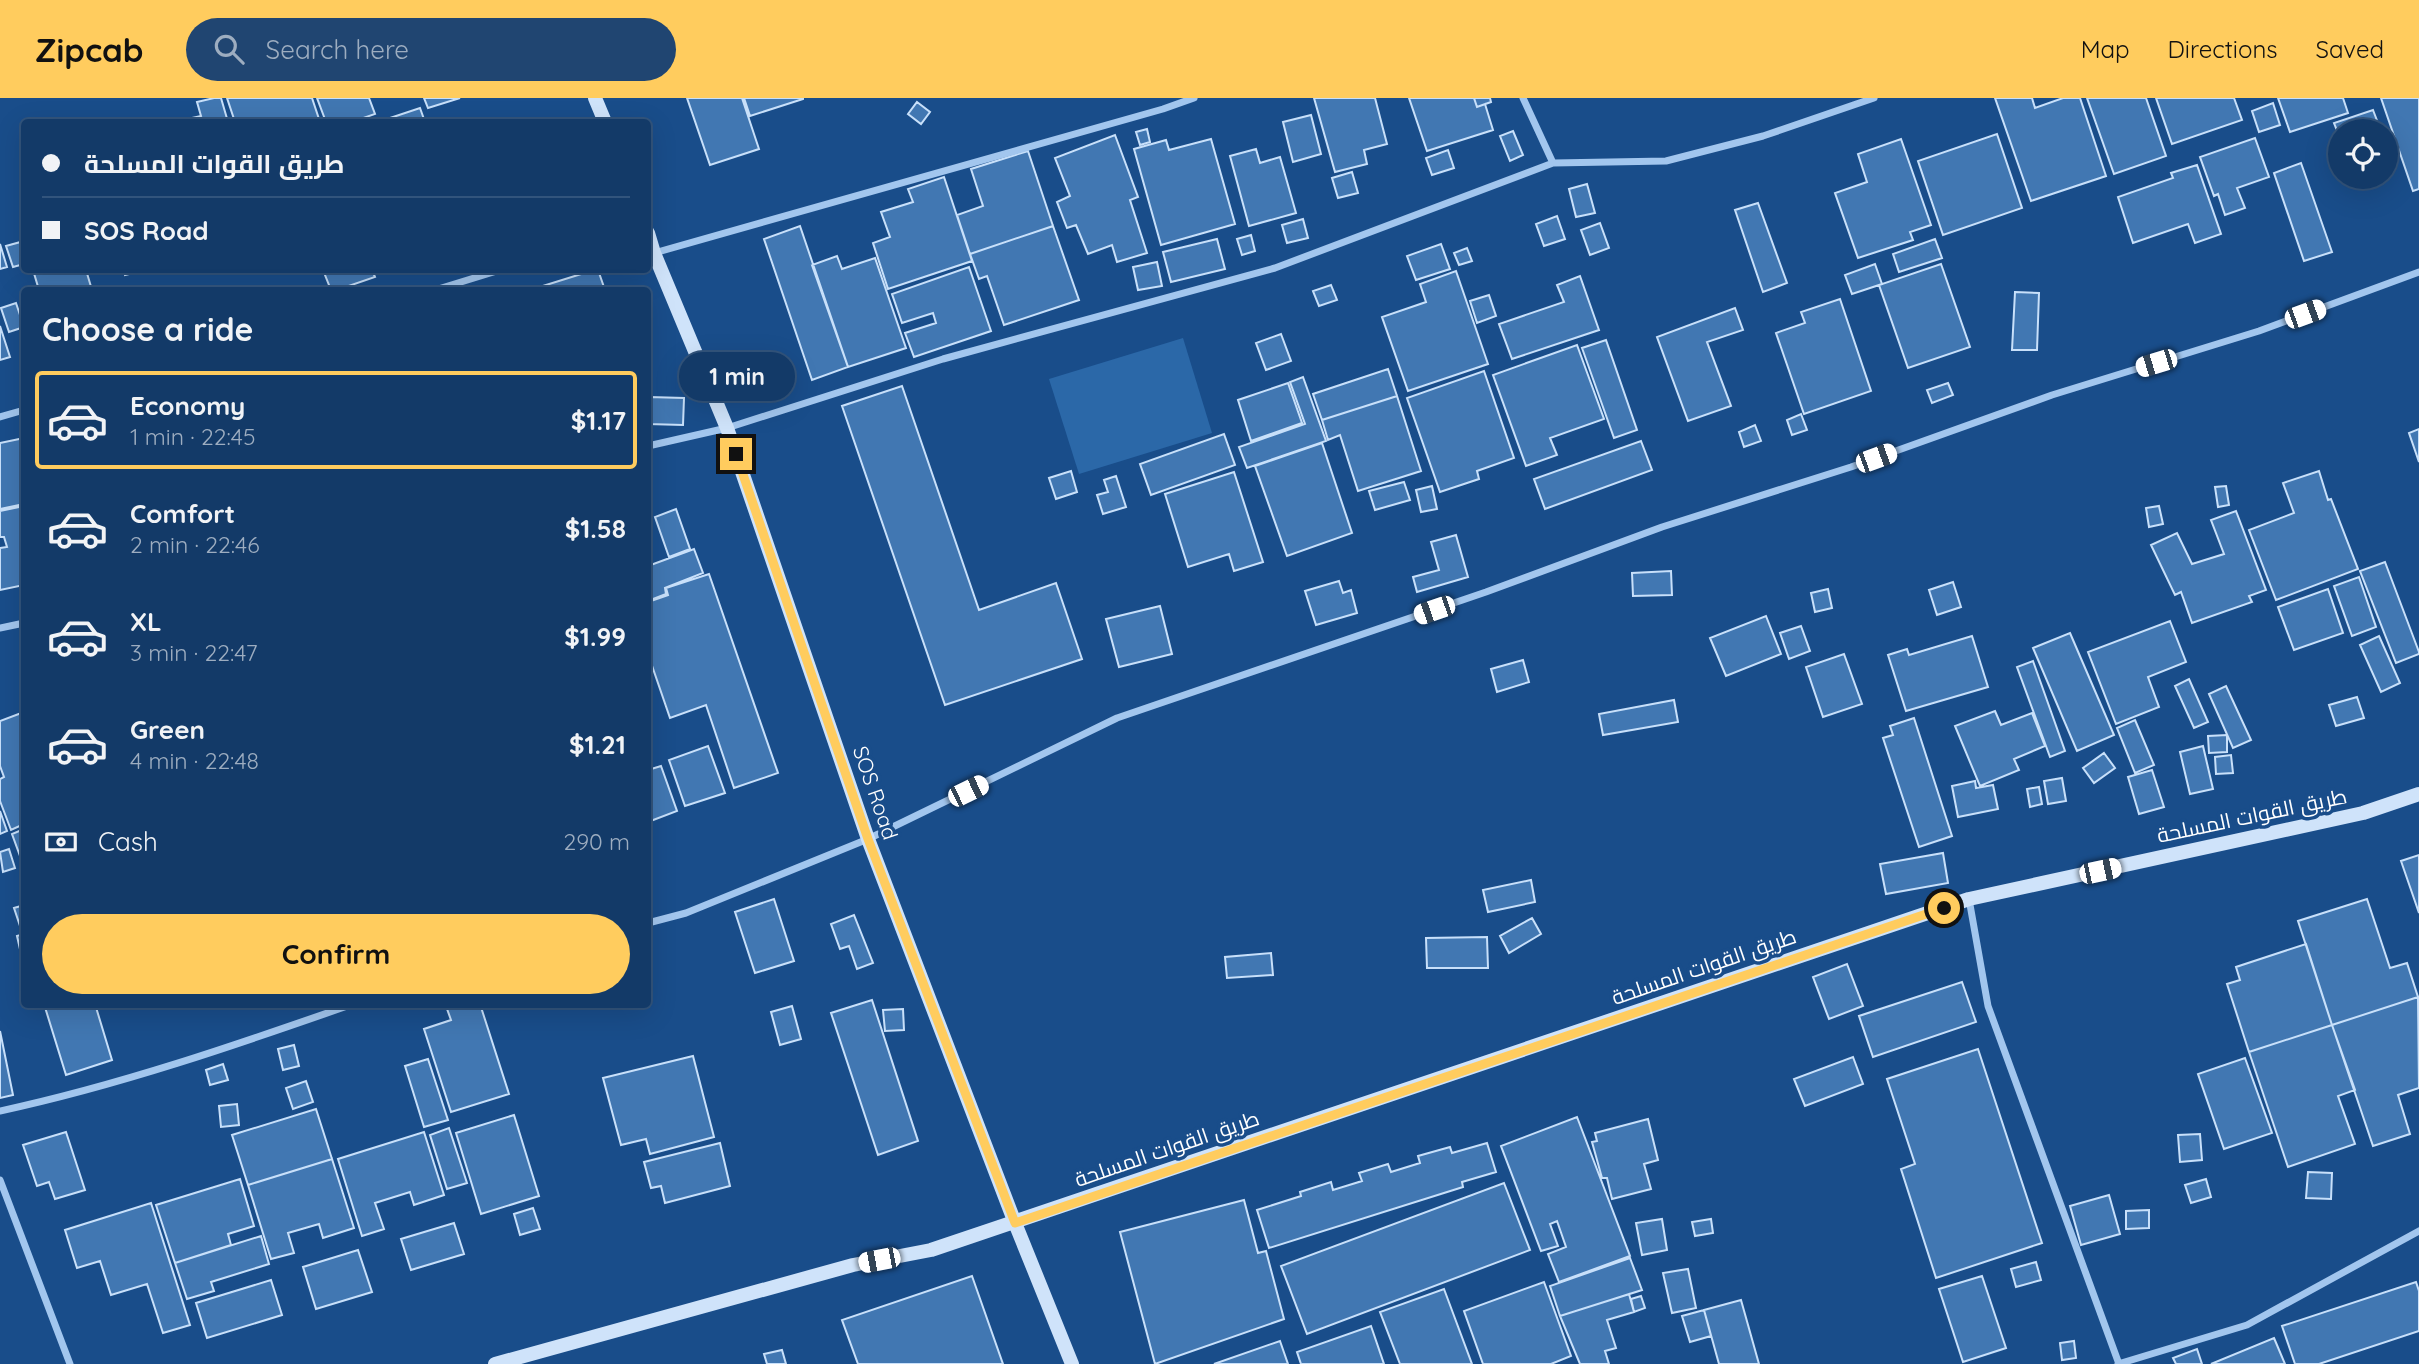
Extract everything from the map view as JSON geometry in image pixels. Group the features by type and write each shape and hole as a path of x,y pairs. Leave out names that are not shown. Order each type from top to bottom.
{"street":[{"path":"596,98 604,119"},
{"path":"654,253 1136,117 1194,98"},
{"path":"1522,98 1553,163"},
{"path":"651,445 727,428 943,359 1275,268 1553,163 1666,161 1763,136 1874,98"},
{"name":"SOS Road","path":"651,243 727,428 868,839 1072,1364"},
{"path":"651,922 686,913 868,839 1117,718 1486,592 1662,527 1851,467 2052,395 2259,331 2419,272"},
{"path":"445,287 490,273"},
{"path":"0,417 21,411"},
{"path":"0,628 21,623"},
{"name":"طريق القوات المسلحة","path":"495,1364 853,1265 931,1250 1969,899 2363,813 2419,794"},
{"path":"1969,899 1988,1006 2118,1364 2247,1325 2417,1231 2419,1241"},
{"path":"0,1111 59,1098 205,1056 342,1008"},
{"path":"0,1180 70,1364"}],"shaded area":[{"path":"1183,338 1212,433 1079,474 1049,379"}],"building":[{"path":"221,98 227,119 188,119 201,116 197,102"},
{"path":"227,98 312,98 319,119 234,119"},
{"path":"317,98 369,98 375,114 361,119 325,119"},
{"path":"424,98 460,98 428,108"},
{"path":"687,98 742,98 759,149 710,165"},
{"path":"744,98 803,98 803,99 750,116"},
{"path":"1314,98 1375,98 1387,144 1364,150 1367,164 1335,172"},
{"path":"1409,98 1474,98 1477,107 1485,104 1493,130 1427,151"},
{"path":"1474,98 1490,98 1491,102 1477,107"},
{"path":"1995,98 2032,98 2035,108 2063,98 2080,98 2106,176 2031,201"},
{"path":"2087,98 2146,98 2166,156 2114,174"},
{"path":"2156,98 2234,98 2242,120 2172,144"},
{"path":"2278,98 2343,98 2348,113 2290,132"},
{"path":"2381,98 2419,98 2419,189 2413,191 2398,147 2398,119 2388,119"},
{"path":"917,102 930,112 921,124 908,114"},
{"path":"2273,103 2280,125 2259,132 2252,111"},
{"path":"420,108 424,119 387,119"},
{"path":"2373,110 2376,119 2346,119"},
{"path":"1311,115 1321,154 1293,162 1283,122"},
{"path":"1147,129 1150,142 1140,145 1136,132"},
{"path":"1513,131 1523,155 1510,161 1500,136"},
{"path":"1997,134 2022,208 1943,235 1918,161"},
{"path":"1115,135 1138,197 1130,200 1147,253 1117,262 1112,245 1088,254 1076,225 1067,228 1057,202 1070,196 1055,158"},
{"path":"2255,138 2269,177 2237,188 2245,208 2225,215 2218,194 2214,196 2200,157"},
{"path":"1211,139 1235,224 1161,245 1134,149 1166,140 1169,150"},
{"path":"1901,139 1931,225 1910,232 1913,240 1858,258 1835,193 1867,182 1858,154"},
{"path":"1256,149 1260,163 1280,157 1296,213 1249,226 1230,156"},
{"path":"1448,150 1454,168 1432,175 1426,158"},
{"path":"1028,151 1053,226 970,254 957,215 983,206 971,169"},
{"path":"2301,163 2332,252 2304,261 2274,173"},
{"path":"2197,165 2221,234 2195,243 2188,224 2133,243 2118,197 2173,178 2171,173"},
{"path":"1352,172 1358,193 1338,198 1332,178"},
{"path":"944,177 972,261 888,289 873,243 890,237 881,212 913,202 908,189"},
{"path":"1587,184 1595,213 1576,217 1569,189"},
{"path":"1758,203 1787,283 1763,292 1735,210"},
{"path":"1557,216 1565,239 1544,246 1536,224"},
{"path":"1303,219 1308,238 1287,243 1282,225"},
{"path":"1600,223 1609,248 1590,255 1581,230"},
{"path":"800,226 848,367 812,380 764,239"},
{"path":"1053,226 1079,300 1004,325 987,276 979,279 970,254"},
{"path":"1251,235 1255,251 1242,255 1237,239"},
{"path":"1217,239 1225,269 1171,282 1163,252"},
{"path":"1935,239 1942,258 1899,272 1893,254"},
{"path":"21,242 21,265 13,267 6,246"},
{"path":"0,244 7,267 0,269"},
{"path":"1441,244 1450,269 1416,280 1407,256"},
{"path":"1467,248 1472,261 1459,265 1454,253"},
{"path":"837,256 842,269 875,258 906,348 848,367 812,265"},
{"path":"1157,262 1162,286 1138,290 1133,267"},
{"path":"1875,264 1882,284 1852,294 1845,275"},
{"path":"1941,264 1970,347 1908,368 1879,285"},
{"path":"969,267 991,331 914,357 905,333 936,323 933,313 902,323 892,294"},
{"path":"1456,271 1488,364 1408,391 1382,317 1426,302 1420,284"},
{"path":"34,273 87,273 91,287 38,287"},
{"path":"324,273 373,273 375,277 346,287 330,287"},
{"path":"584,273 599,273 604,287 540,287"},
{"path":"1580,276 1599,330 1512,359 1499,324 1564,302 1557,285"},
{"path":"1331,285 1337,300 1319,306 1313,291"},
{"path":"2015,292 2039,293 2037,350 2012,350"},
{"path":"1489,295 1496,316 1477,323 1470,301"},
{"path":"1840,299 1871,391 1804,414 1776,333 1805,323 1801,312"},
{"path":"16,303 21,328 9,332 1,308"},
{"path":"1735,308 1743,330 1707,342 1731,406 1688,421 1657,337"},
{"path":"0,326 10,357 0,360"},
{"path":"1281,334 1291,361 1266,370 1256,343"},
{"path":"1606,340 1637,430 1614,438 1582,348"},
{"path":"1577,345 1604,419 1550,438 1557,455 1526,466 1493,375"},
{"path":"1388,369 1397,396 1322,420 1313,394"},
{"path":"1484,371 1514,458 1477,471 1479,479 1440,492 1407,398"},
{"path":"1303,377 1326,441 1247,468 1239,447 1305,424 1290,382"},
{"path":"1288,383 1302,423 1251,441 1238,400"},
{"path":"1948,383 1953,395 1932,403 1927,390"},
{"path":"902,386 979,610 1056,583 1082,659 945,705 842,406"},
{"path":"1397,396 1421,471 1358,491 1340,435 1328,440 1322,420"},
{"path":"651,397 684,398 683,425 651,424"},
{"path":"1801,414 1807,430 1792,435 1787,420"},
{"path":"1755,425 1761,441 1744,447 1739,432"},
{"path":"2419,429 2419,462 2409,433"},
{"path":"1224,434 1235,465 1151,495 1140,464"},
{"path":"21,439 21,505 0,509 0,443"},
{"path":"1641,441 1652,470 1545,509 1534,479"},
{"path":"1322,443 1352,533 1287,556 1255,466"},
{"path":"1071,471 1077,492 1056,499 1049,478"},
{"path":"2319,471 2328,500 2331,499 2358,569 2276,600 2249,530 2294,513 2283,483"},
{"path":"1234,472 1263,562 1234,571 1229,554 1188,567 1165,494"},
{"path":"1116,476 1126,507 1103,514 1097,495 1108,492 1104,480"},
{"path":"1404,482 1410,500 1375,510 1369,491"},
{"path":"1432,486 1437,509 1421,512 1416,490"},
{"path":"2226,486 2229,505 2218,507 2215,487"},
{"path":"2159,506 2163,524 2149,527 2146,508"},
{"path":"21,507 21,586 0,590 0,548 7,547 4,537 0,537 0,511"},
{"path":"676,509 690,549 669,557 655,517"},
{"path":"2236,511 2266,590 2249,596 2252,602 2192,623 2181,592 2175,595 2151,545 2177,533 2192,564 2224,554 2211,520"},
{"path":"1456,535 1468,577 1417,592 1413,577 1439,570 1431,542"},
{"path":"694,549 703,573 665,588 666,594 651,600 651,565"},
{"path":"2385,562 2419,652 2396,663 2360,571"},
{"path":"1671,571 1672,595 1633,596 1632,573"},
{"path":"709,574 778,773 734,788 706,705 670,718 651,663 651,601 668,595 666,588"},
{"path":"2359,577 2376,627 2352,636 2334,586"},
{"path":"1339,581 1343,593 1351,590 1357,613 1316,625 1305,591"},
{"path":"1953,582 1961,607 1937,615 1929,590"},
{"path":"1828,589 1832,608 1815,612 1811,593"},
{"path":"2328,589 2343,633 2294,650 2278,607"},
{"path":"1160,606 1172,654 1119,667 1106,619"},
{"path":"1766,616 1781,654 1726,676 1710,638"},
{"path":"2170,621 2186,662 2148,677 2159,707 2116,724 2088,652"},
{"path":"1801,626 1810,651 1789,659 1780,633"},
{"path":"2070,633 2114,735 2077,751 2033,648"},
{"path":"1972,636 1988,687 1906,711 1888,655 1907,649 1909,655"},
{"path":"2379,636 2400,683 2381,692 2360,645"},
{"path":"1844,654 1862,704 1823,717 1806,667"},
{"path":"1523,660 1529,682 1497,692 1491,669"},
{"path":"2033,661 2065,751 2050,757 2017,667"},
{"path":"2189,679 2208,722 2194,728 2175,686"},
{"path":"2226,686 2251,740 2233,748 2209,694"},
{"path":"2357,697 2364,718 2336,726 2329,705"},
{"path":"1674,700 1678,722 1603,735 1599,714"},
{"path":"1995,711 2001,725 2032,713 2045,746 2014,759 2019,770 1980,786 1955,726"},
{"path":"21,713 21,825 11,830 0,801 0,779 4,777 0,766 0,721"},
{"path":"1914,718 1952,836 1919,847 1883,738 1893,735 1890,726"},
{"path":"2135,720 2154,765 2135,773 2117,728"},
{"path":"2227,735 2227,752 2209,753 2208,736"},
{"path":"708,746 725,793 685,806 669,760"},
{"path":"2203,746 2213,789 2190,794 2180,752"},
{"path":"2104,753 2115,768 2094,783 2083,768"},
{"path":"2231,755 2233,773 2216,774 2215,757"},
{"path":"661,766 677,811 651,821 651,769"},
{"path":"2152,770 2164,807 2139,814 2128,777"},
{"path":"2062,778 2066,801 2048,804 2044,781"},
{"path":"1975,781 1976,788 1993,785 1998,809 1958,817 1952,786"},
{"path":"2039,787 2042,804 2030,807 2027,789"},
{"path":"0,811 7,831 0,834"},
{"path":"21,830 21,859 12,834"},
{"path":"9,849 15,868 3,872 0,852"},
{"path":"1943,853 1948,883 1886,894 1880,864"},
{"path":"2419,855 2419,913 2401,861"},
{"path":"1531,880 1535,902 1488,912 1483,890"},
{"path":"774,899 794,961 755,973 735,912"},
{"path":"2367,899 2390,968 2407,963 2418,997 2332,1025 2298,921"},
{"path":"21,906 21,929 14,908"},
{"path":"854,915 873,963 857,969 849,946 840,949 831,924"},
{"path":"1532,918 1541,934 1509,953 1500,936"},
{"path":"21,935 21,954 17,936"},
{"path":"1487,937 1488,968 1427,968 1426,938"},
{"path":"2306,944 2332,1025 2249,1052 2227,984 2240,980 2236,967"},
{"path":"1271,953 1273,975 1227,978 1225,957"},
{"path":"1847,964 1863,1006 1829,1019 1813,977"},
{"path":"1962,982 1976,1022 1873,1057 1859,1016"},
{"path":"2418,997 2419,1088 2398,1095 2410,1134 2373,1146 2332,1025"},
{"path":"872,1000 918,1141 878,1155 831,1013"},
{"path":"792,1006 801,1039 780,1045 771,1012"},
{"path":"45,1008 96,1008 112,1060 66,1075"},
{"path":"447,1008 481,1008 509,1094 451,1112 424,1029 451,1020"},
{"path":"903,1009 904,1030 885,1031 883,1010"},
{"path":"2332,1025 2355,1090 2338,1096 2355,1144 2288,1167 2249,1052"},
{"path":"0,1031 13,1095 0,1098"},
{"path":"294,1045 299,1066 283,1070 278,1049"},
{"path":"1978,1049 2042,1243 1936,1278 1901,1169 1915,1164 1887,1079"},
{"path":"693,1056 714,1137 650,1154 646,1139 621,1145 603,1078"},
{"path":"1853,1057 1863,1084 1805,1106 1794,1079"},
{"path":"2245,1058 2272,1133 2224,1149 2198,1074"},
{"path":"428,1059 448,1120 424,1127 405,1066"},
{"path":"223,1064 228,1080 210,1085 206,1070"},
{"path":"306,1081 313,1102 293,1109 286,1088"},
{"path":"237,1104 239,1125 221,1127 219,1106"},
{"path":"316,1109 332,1159 248,1185 232,1135"},
{"path":"514,1115 539,1196 481,1214 456,1133"},
{"path":"1577,1117 1630,1256 1559,1282 1548,1254 1566,1247 1557,1221 1550,1224 1558,1246 1541,1251 1501,1146"},
{"path":"1648,1119 1658,1160 1644,1164 1651,1189 1612,1199 1607,1178 1602,1178 1592,1142 1597,1141 1595,1133"},
{"path":"449,1128 467,1183 447,1189 430,1135"},
{"path":"66,1132 85,1190 55,1199 49,1182 37,1186 23,1145"},
{"path":"424,1132 444,1195 414,1205 410,1192 375,1203 384,1229 362,1236 338,1159"},
{"path":"2200,1134 2202,1160 2180,1162 2178,1135"},
{"path":"720,1143 730,1186 665,1203 661,1186 651,1188 644,1162"},
{"path":"1487,1143 1496,1172 1462,1182 1463,1187 1269,1248 1257,1210 1301,1196 1300,1192 1331,1182 1333,1190 1362,1181 1359,1173 1388,1164 1391,1172 1420,1163 1418,1156 1450,1147 1452,1153"},
{"path":"332,1159 354,1228 323,1238 319,1224 288,1233 294,1253 271,1259 248,1185"},
{"path":"2308,1172 2332,1173 2331,1199 2306,1198"},
{"path":"240,1179 254,1226 228,1234 231,1245 175,1263 156,1205"},
{"path":"2206,1179 2211,1197 2191,1203 2185,1185"},
{"path":"1504,1183 1530,1250 1307,1334 1281,1266"},
{"path":"2109,1195 2120,1234 2081,1245 2070,1206"},
{"path":"1244,1200 1258,1253 1266,1251 1284,1319 1155,1364 1120,1232"},
{"path":"151,1203 190,1325 163,1333 147,1284 111,1295 100,1261 77,1268 65,1230"},
{"path":"533,1208 540,1229 520,1235 514,1214"},
{"path":"2149,1210 2149,1228 2126,1229 2126,1211"},
{"path":"1662,1219 1667,1250 1642,1255 1636,1223"},
{"path":"1711,1219 1713,1233 1695,1236 1692,1222"},
{"path":"454,1223 464,1254 411,1270 401,1239"},
{"path":"261,1236 269,1264 211,1282 214,1291 187,1299 175,1263"},
{"path":"358,1250 372,1292 316,1309 303,1267"},
{"path":"1630,1258 1642,1290 1560,1316 1550,1286"},
{"path":"2036,1262 2041,1280 2016,1287 2011,1269"},
{"path":"1688,1269 1696,1308 1672,1313 1663,1273"},
{"path":"972,1276 1003,1364 858,1364 842,1320"},
{"path":"1982,1276 2006,1348 1963,1362 1939,1289"},
{"path":"271,1280 282,1315 207,1338 196,1303"},
{"path":"1544,1282 1571,1356 1551,1364 1483,1364 1464,1311"},
{"path":"2416,1282 2419,1291 2419,1331 2319,1364 2295,1364 2282,1326"},
{"path":"1444,1289 1472,1364 1400,1364 1380,1312"},
{"path":"1629,1294 1634,1312 1607,1320 1616,1348 1605,1351 1609,1364 1580,1364 1560,1316"},
{"path":"1641,1296 1645,1308 1634,1312 1631,1299"},
{"path":"1741,1300 1759,1364 1719,1364 1704,1310"},
{"path":"1704,1310 1711,1336 1690,1342 1682,1316"},
{"path":"1371,1326 1384,1364 1301,1364 1297,1352"},
{"path":"2274,1338 2285,1364 2211,1364"},
{"path":"1280,1341 1288,1364 1214,1364"},
{"path":"2074,1341 2076,1358 2062,1360 2060,1343"},
{"path":"2197,1349 2202,1364 2176,1364 2173,1358"},
{"path":"782,1350 786,1364 767,1364 764,1354"}],"route":[{"path":"736,454 868,839 1015,1223 1944,908"}]}
